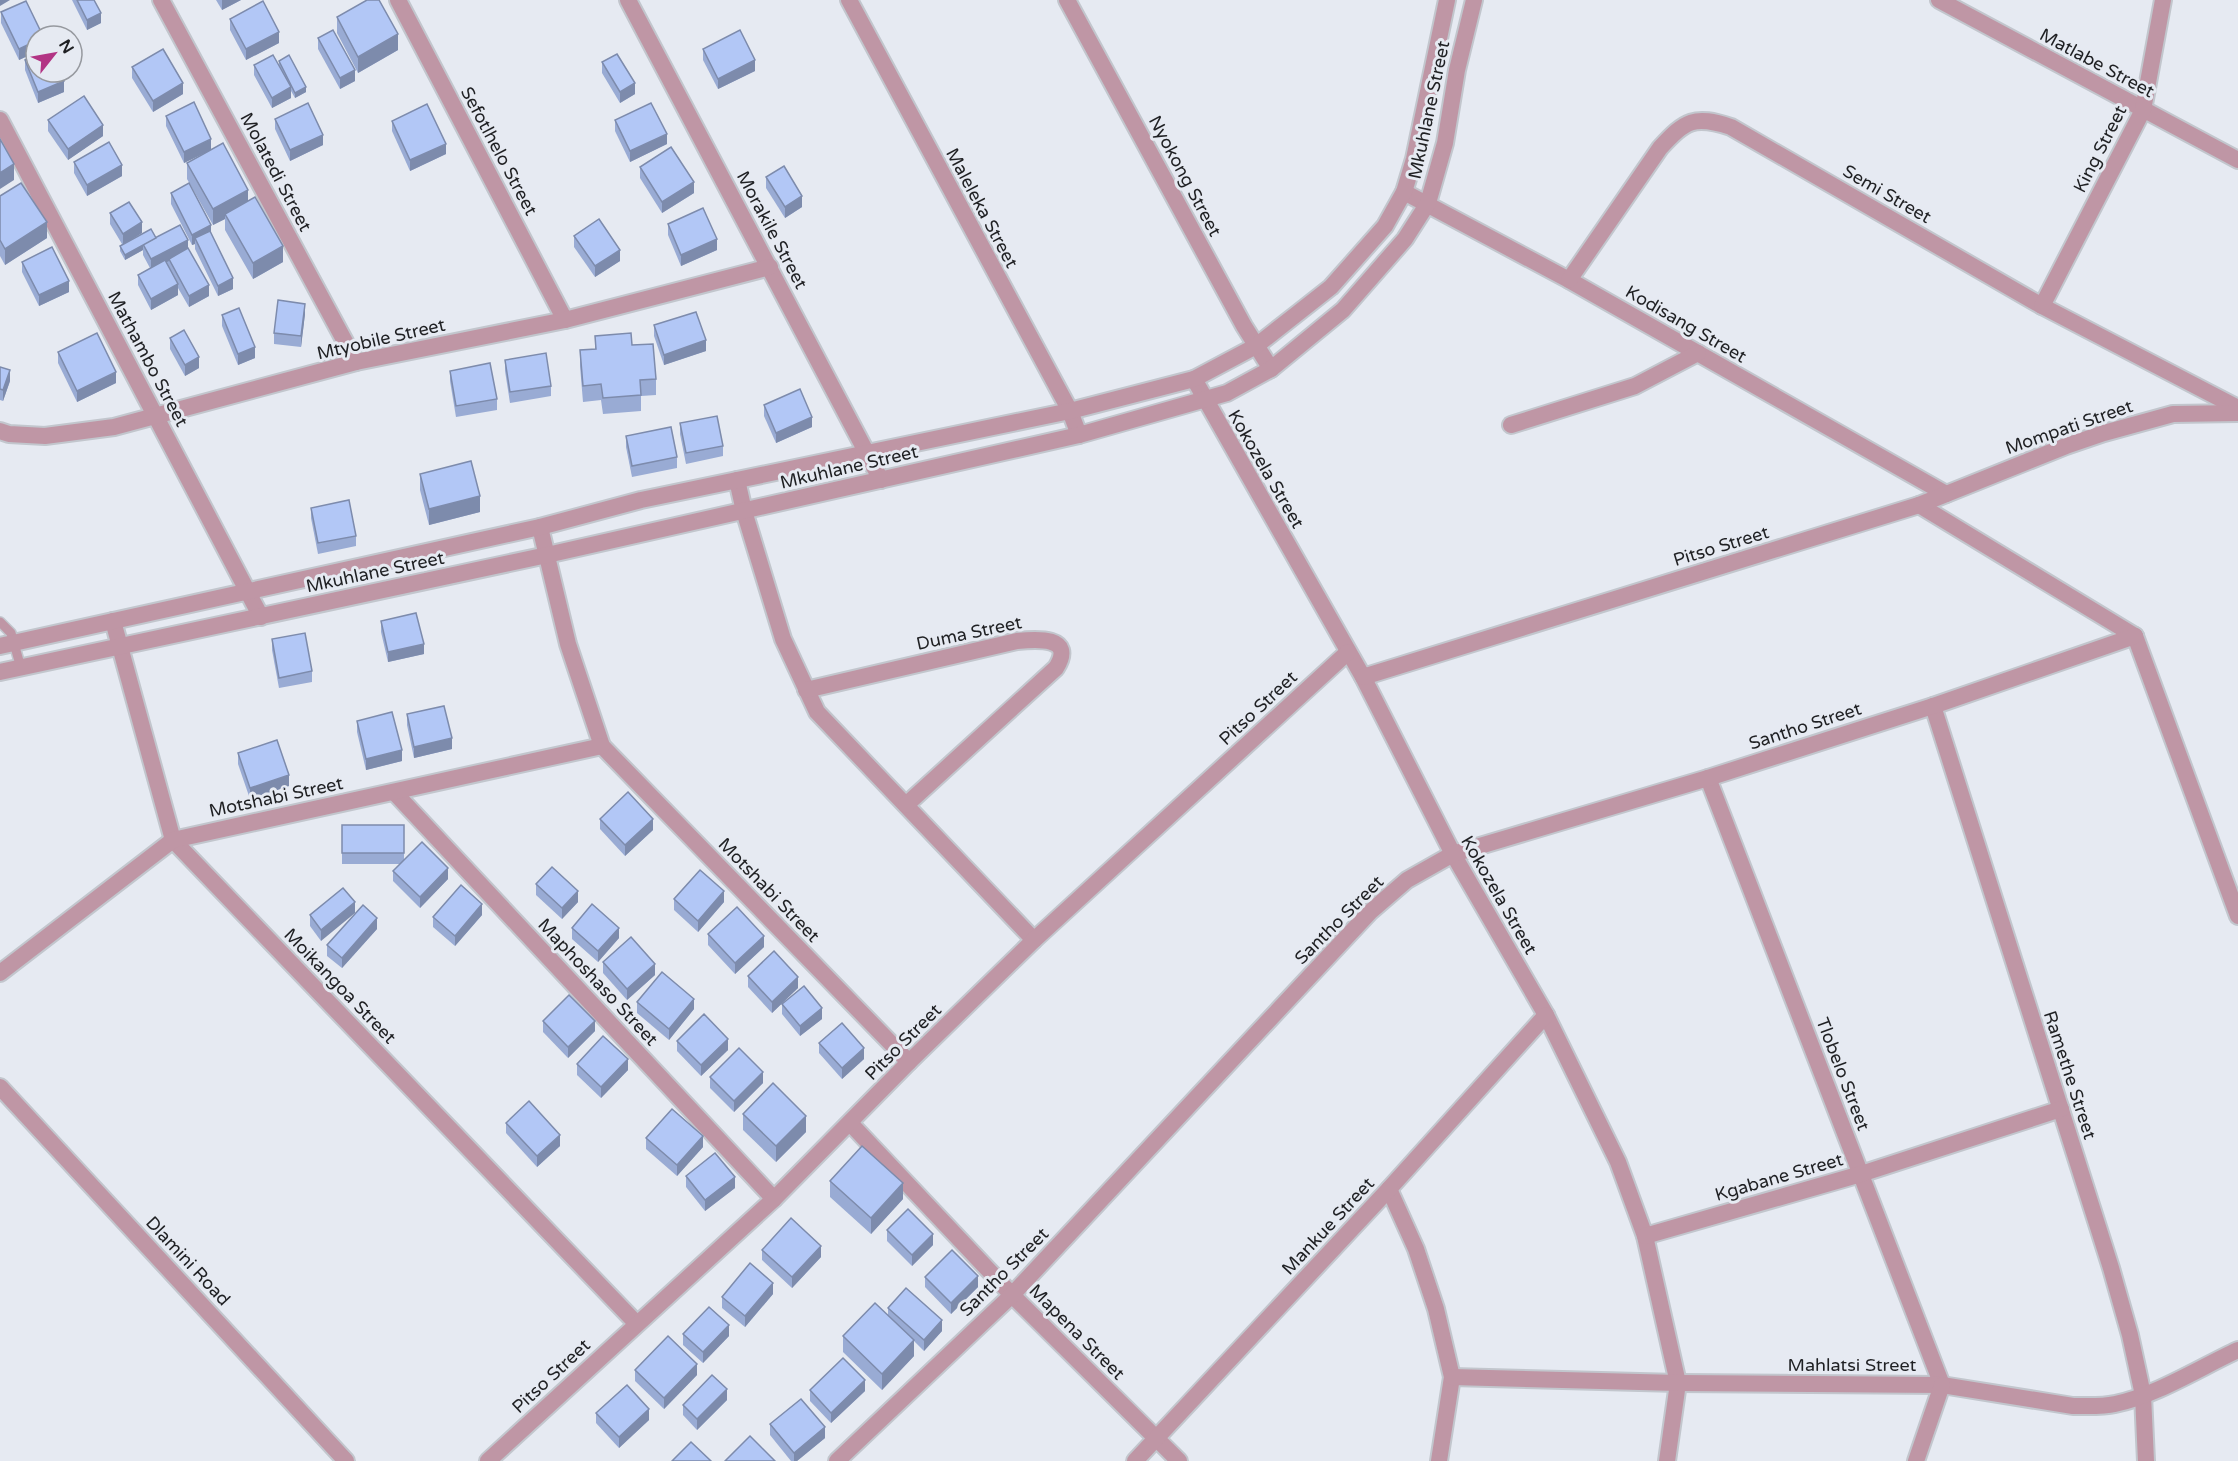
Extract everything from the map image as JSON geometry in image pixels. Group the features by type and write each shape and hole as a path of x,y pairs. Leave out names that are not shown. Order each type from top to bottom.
{"street":[{"name":"Molatedi Street","path":"161,0 356,362"},
{"name":"Sefotlhelo Street","path":"398,0 565,320"},
{"name":"Morakile Street","path":"628,0 881,480"},
{"name":"Maleleka Street","path":"849,0 1070,411 1079,435"},
{"name":"Nyokong Street","path":"1068,0 1256,346 1271,369"},
{"name":"Mkuhlane Street","path":"7,645 540,527 641,500 1070,411 1194,379 1256,346 1331,287 1385,226 1404,192 1414,159 1447,0"},
{"name":"Mkuhlane Street","path":"0,672 546,555 1079,435 1227,393 1271,369 1343,310 1405,238 1428,203 1445,143 1457,70 1474,0"},
{"name":"Matlabe Street","path":"1939,0 1970,8 2143,110 2238,160"},
{"name":"King Street","path":"2042,306 2143,110 2163,0"},
{"name":"Mathambo Street","path":"0,120 261,617"},
{"name":"Semi Street","path":"1569,280 1660,148 1674,133 1689,122 1709,120 1731,127 2042,306 2238,408"},
{"name":"Kodisang Street","path":"1404,192 1569,280 1946,494"},
{"name":"Mtyobile Street","path":"0,430 9,434 45,436 114,428 356,362 565,320 770,267"},
{"path":"1510,425 1635,386 1698,353"},
{"name":"Kokozela Street","path":"1194,379 1363,677 1453,854 1546,1015 1618,1162 1645,1236 1678,1383 1666,1461"},
{"name":"Mompati Street","path":"1919,505 2104,433 2173,414 2238,413"},
{"path":"737,480 744,511 783,639 806,690 824,719 1034,940"},
{"path":"1919,505 2135,636 2238,916"},
{"name":"Pitso Street","path":"1363,677 1919,505"},
{"name":"Motshabi Street","path":"540,527 568,644 602,746 909,1062"},
{"name":"Moikangoa Street","path":"112,621 173,840 636,1323"},
{"name":"Santho Street","path":"837,1461 1012,1295 1370,912 1407,880 1453,854 1708,778 1933,706 2135,636"},
{"name":"Duma Street","path":"806,690 1017,641 1040,638 1055,643 1061,650 1062,659 1056,668 906,805"},
{"name":"Pitso Street","path":"488,1461 774,1199 1034,940 1348,652"},
{"name":"Ramethe Street","path":"1933,706 2111,1268 2130,1335 2143,1395 2146,1461"},
{"name":"Motshabi Street","path":"0,973 173,840 602,746"},
{"name":"Tlobelo Street","path":"1708,778 1942,1385"},
{"name":"Maphoshaso Street","path":"394,792 774,1199"},
{"name":"Mankue Street","path":"1135,1461 1389,1189 1546,1015"},
{"name":"Dlamini Road","path":"0,1087 346,1461"},
{"name":"Kgabane Street","path":"1645,1236 1861,1174 2061,1109"},
{"name":"Mapena Street","path":"850,1123 1012,1295 1179,1461"},
{"path":"1389,1189 1416,1249 1433,1299 1452,1377 1439,1461"},
{"name":"Mahlatsi Street","path":"1452,1377 1678,1383 1942,1385 2073,1406 2115,1404 2143,1395 2238,1350"},
{"path":"1916,1461 1942,1385"}],"lane":[{"path":"0,622 11,633 7,645 21,668"}],"building":[{"path":"77,0 94,0 101,13 87,20"},
{"path":"367,0 379,0 398,34 358,57 337,17"},
{"path":"26,1 37,24 24,24 24,47 19,49 1,12"},
{"path":"263,1 279,32 246,49 230,19"},
{"path":"333,30 355,70 340,78 318,38"},
{"path":"740,30 755,60 718,79 703,49"},
{"path":"163,49 183,83 153,101 132,67"},
{"path":"617,54 635,83 620,92 602,62"},
{"path":"273,55 291,87 272,98 254,65"},
{"path":"289,55 306,87 295,93 279,61"},
{"path":"35,84 57,84 38,92"},
{"path":"84,96 103,125 68,149 48,120"},
{"path":"194,102 211,139 184,152 166,116"},
{"path":"308,103 323,135 290,150 275,119"},
{"path":"651,103 667,134 630,151 615,120"},
{"path":"427,104 446,144 410,160 392,121"},
{"path":"0,139 14,164 0,173"},
{"path":"109,142 122,165 87,185 74,162"},
{"path":"223,143 248,190 213,209 187,163"},
{"path":"671,147 694,182 662,202 640,167"},
{"path":"784,166 802,196 785,207 766,177"},
{"path":"21,183 47,222 5,249 0,240 0,196"},
{"path":"189,183 211,225 192,235 171,193"},
{"path":"255,197 283,246 253,263 225,214"},
{"path":"129,202 142,222 123,234 110,213"},
{"path":"703,208 717,239 681,255 668,224"},
{"path":"599,219 620,250 595,266 574,236"},
{"path":"180,225 188,240 151,259 143,244"},
{"path":"151,229 156,238 125,255 120,246"},
{"path":"210,231 233,278 218,286 195,238"},
{"path":"52,247 69,281 39,295 22,262"},
{"path":"188,248 209,285 189,296 169,259"},
{"path":"165,260 178,284 151,299 138,275"},
{"path":"278,300 305,304 301,336 274,333"},
{"path":"239,308 255,347 238,354 222,315"},
{"path":"696,312 706,340 664,355 654,325"},
{"path":"184,330 199,357 185,365 170,338"},
{"path":"97,333 116,372 77,391 58,352"},
{"path":"631,333 632,345 653,344 656,379 640,380 641,395 603,398 601,384 583,386 580,350 596,349 595,336"},
{"path":"546,353 551,386 510,392 505,360"},
{"path":"490,363 497,399 456,406 450,371"},
{"path":"0,367 10,370 3,390 0,389"},
{"path":"800,389 812,417 776,433 764,405"},
{"path":"717,416 723,446 686,453 680,423"},
{"path":"671,427 677,457 632,466 626,436"},
{"path":"471,461 480,496 429,509 420,474"},
{"path":"349,500 356,536 318,543 311,508"},
{"path":"416,613 424,644 388,652 381,621"},
{"path":"305,633 312,671 279,678 272,639"},
{"path":"444,706 452,738 414,747 407,714"},
{"path":"392,712 402,750 366,759 357,721"},
{"path":"277,740 289,775 250,788 238,753"},
{"path":"628,792 653,819 625,845 600,819"},
{"path":"342,825 404,825 404,853 342,853"},
{"path":"422,842 448,868 420,897 393,871"},
{"path":"552,867 578,891 562,908 536,884"},
{"path":"700,870 724,891 698,921 674,899"},
{"path":"461,885 482,904 455,936 433,917"},
{"path":"343,888 355,902 321,930 310,915"},
{"path":"592,904 619,928 598,951 572,928"},
{"path":"363,905 377,918 342,958 327,945"},
{"path":"737,907 764,936 735,963 708,934"},
{"path":"631,937 655,964 627,989 603,962"},
{"path":"774,951 798,977 772,1002 748,976"},
{"path":"662,972 694,999 669,1029 637,1002"},
{"path":"804,986 822,1008 800,1026 782,1004"},
{"path":"569,995 595,1021 568,1047 543,1021"},
{"path":"704,1014 728,1039 701,1065 677,1041"},
{"path":"842,1023 864,1048 842,1068 819,1043"},
{"path":"603,1036 628,1059 601,1087 577,1064"},
{"path":"739,1048 763,1072 734,1101 710,1077"},
{"path":"773,1083 806,1116 776,1146 743,1114"},
{"path":"529,1101 560,1135 537,1156 506,1123"},
{"path":"672,1109 703,1136 677,1165 646,1138"},
{"path":"862,1146 903,1183 871,1218 830,1181"},
{"path":"715,1153 735,1177 705,1200 686,1176"},
{"path":"908,1209 933,1234 912,1255 887,1230"},
{"path":"791,1218 821,1246 792,1277 762,1250"},
{"path":"952,1250 978,1276 951,1303 925,1277"},
{"path":"750,1263 773,1283 745,1316 722,1297"},
{"path":"906,1288 942,1320 924,1340 888,1308"},
{"path":"875,1303 914,1340 882,1374 843,1336"},
{"path":"709,1307 729,1325 703,1352 683,1334"},
{"path":"668,1336 697,1364 664,1398 635,1370"},
{"path":"843,1358 865,1380 831,1413 810,1390"},
{"path":"712,1375 727,1389 697,1419 683,1405"},
{"path":"627,1385 649,1409 619,1437 596,1413"},
{"path":"801,1399 825,1427 794,1453 770,1424"},
{"path":"750,1436 775,1461 725,1461"},
{"path":"691,1442 711,1461 672,1461"}]}
